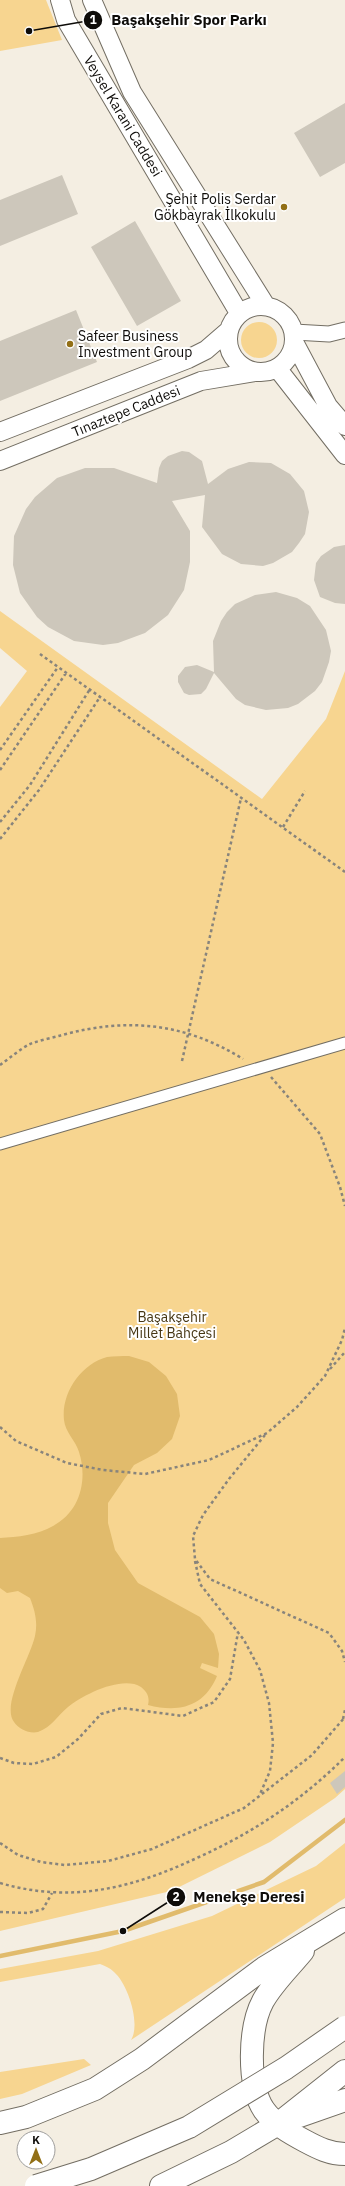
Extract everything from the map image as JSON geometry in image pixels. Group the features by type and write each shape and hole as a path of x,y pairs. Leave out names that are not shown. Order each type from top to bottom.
{"highway":[{"path":"0,2123 26,2118 95,2089 142,2059 264,1968 345,1919"},
{"path":"316,1936 263,2001 254,2026 252,2076 264,2110 278,2124 289,2133 313,2145 334,2154 345,2154"},
{"path":"36,2186 91,2169 190,2127 286,2068 345,2026"},
{"path":"161,2186 231,2152 278,2124 345,2071"},
{"path":"278,2124 345,2100"}],"street":[{"name":"Veysel Karani Caddesi","path":"60,0 66,20 239,313"},
{"name":"Veysel Karani Caddesi","path":"92,0 132,92 266,306"},
{"path":"294,337 291,353 285,362 266,372 255,372 236,362 230,353 227,342 228,331 232,321 239,313 248,308 266,306 276,309 290,322 294,337 328,406 345,426"},
{"path":"294,337 329,334 345,330"},
{"name":"Tınaztepe Caddesi","path":"0,432 188,359 206,350 228,331"},
{"path":"276,368 345,455"},
{"name":"Tınaztepe Caddesi","path":"0,461 201,381 255,372"},
{"path":"0,1144 260,1070 345,1043"}],"path":[{"path":"40,654 345,872"},
{"path":"0,750 58,667"},
{"path":"0,770 66,673"},
{"path":"0,822 30,785 90,690"},
{"path":"0,839 39,790 100,697"},
{"path":"283,827 305,791"},
{"path":"182,1061 241,798"},
{"path":"0,1065 30,1044 91,1027 136,1024 189,1033 226,1049 272,1078 320,1134 340,1187 345,1206"},
{"path":"327,1372 342,1340 345,1328"},
{"path":"259,1796 270,1771 273,1743 269,1703 260,1670 244,1640 200,1584 195,1559 193,1536 203,1515 229,1479 267,1433 297,1407 345,1352"},
{"path":"0,1427 16,1441 67,1463 103,1470 145,1474 209,1460 267,1433"},
{"path":"195,1559 210,1578 329,1633 342,1651 345,1662"},
{"path":"0,1758 14,1763 33,1764 56,1757 78,1739 102,1714 122,1708 183,1716 214,1702 230,1679 238,1632"},
{"path":"342,1720 345,1710"},
{"path":"0,1843 18,1855 41,1862 65,1865 108,1861 152,1849 244,1808 312,1755 345,1717"},
{"path":"0,1882 52,1893 91,1892 129,1885 158,1875 222,1847 264,1824 325,1777 345,1757"},
{"path":"0,1912 28,1913 43,1909 52,1893"}],"green space":[{"path":"0,0 46,0 62,40 0,51"},
{"path":"263,322 272,327 276,333 276,347 272,353 263,358 255,358 246,353 242,347 241,336 246,327 252,323"},
{"name":"Başakşehir Millet Bahçesi","path":"0,611 262,799 326,719 345,671 345,1789 335,1798 270,1842 171,1891 0,1931 0,707 27,671 0,648"},
{"path":"345,1843 345,1898 131,2040 134,2033 135,2024 132,2004 124,1985 119,1978 109,1968 100,1964 0,1982 0,1969 98,1951 212,1916 316,1866"},
{"path":"84,2059 91,2065 22,2094 0,2099 0,2072"}],"shaded area":[{"path":"129,1356 149,1362 166,1376 177,1394 180,1416 172,1439 157,1453 134,1465 108,1503 108,1523 115,1550 138,1583 200,1617 214,1634 219,1654 218,1668 202,1663 200,1668 217,1676 205,1695 198,1701 180,1708 148,1705 148,1695 141,1687 133,1684 124,1683 103,1688 75,1702 64,1710 43,1730 38,1732 28,1732 21,1729 14,1722 11,1714 11,1704 35,1636 36,1617 30,1598 18,1591 7,1593 0,1588 0,1538 41,1532 62,1520 70,1512 80,1494 83,1473 79,1452 76,1444 66,1429 64,1420 64,1410 69,1390 81,1373 89,1366 107,1357"}],"building":[{"path":"345,103 345,163 320,177 294,133"},
{"path":"62,175 78,214 0,246 0,200"},
{"path":"135,221 181,301 137,326 91,247"},
{"path":"76,310 97,362 0,401 0,341"},
{"path":"182,451 189,452 202,461 208,484 228,469 249,462 271,463 290,474 304,491 309,512 305,534 299,543 292,552 273,563 263,566 241,564 222,554 202,527 205,495 172,501 190,531 190,562 184,590 168,615 145,633 118,643 103,645 74,641 48,627 37,617 20,593 13,565 14,536 26,509 35,497 57,478 85,468 114,468 157,483 159,468 162,461 168,456"},
{"path":"345,545 345,604 335,603 320,597 314,580 316,563 321,556 334,547"},
{"path":"276,592 297,598 310,606 326,630 331,651 322,682 315,691 298,704 288,708 266,710 245,705 236,699 214,673 206,689 201,694 189,695 184,693 178,682 178,676 185,667 197,665 214,672 213,641 221,621 227,612 235,604 255,595"},
{"path":"345,1771 345,1787 337,1794 330,1783"}],"waterway":[{"path":"0,1956 123,1931 264,1882 345,1820"}],"place":[{"name":"Başakşehir Spor Parkı","path":"29,31"},
{"name":"Şehit Polis Serdar Gökbayrak İlkokulu","path":"284,207"},
{"name":"Safeer Business Investment Group","path":"70,344"},
{"name":"Menekşe Deresi","path":"123,1931"}]}
